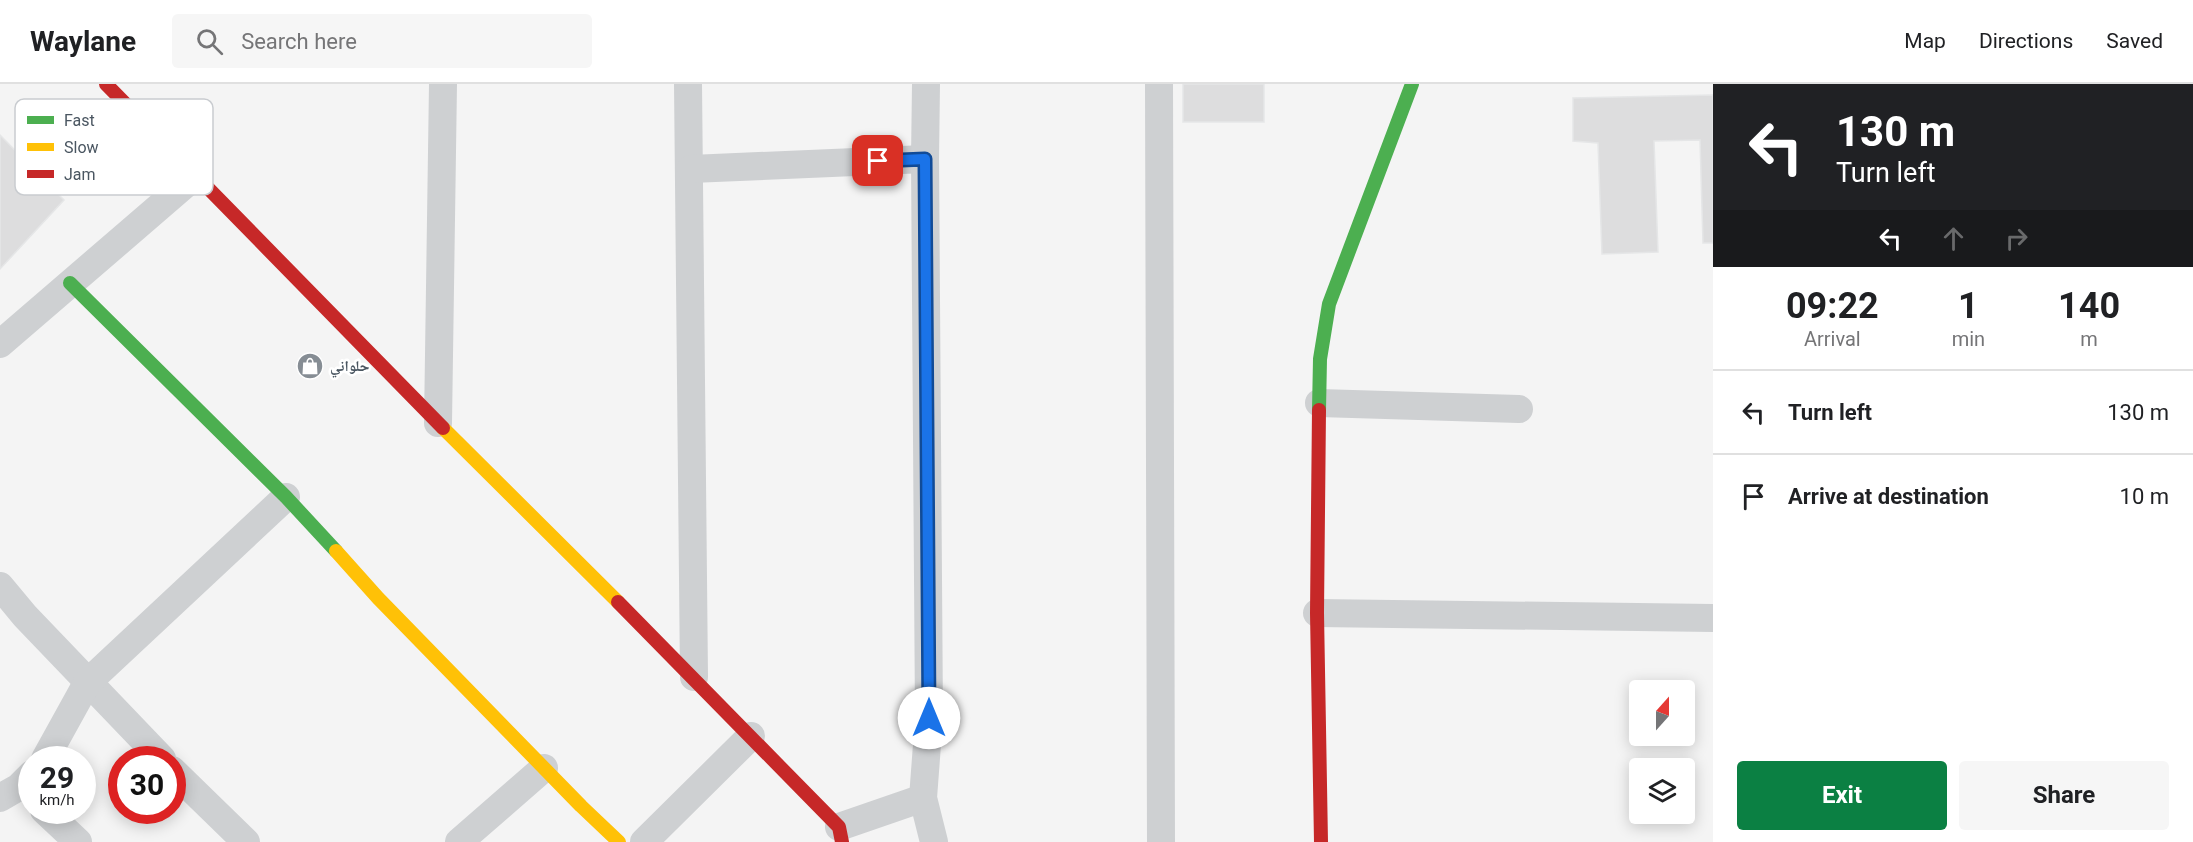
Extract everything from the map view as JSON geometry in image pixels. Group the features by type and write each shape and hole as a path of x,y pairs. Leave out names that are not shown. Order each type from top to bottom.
{"street":[{"path":"106,84 121,99"},
{"path":"438,423 443,84"},
{"path":"688,84 691,169 694,677"},
{"path":"926,84 929,718 923,798 934,842"},
{"path":"1159,84 1161,842"},
{"path":"1322,842 1317,613 1320,359 1329,304 1412,84"},
{"path":"691,169 925,159"},
{"path":"213,194 438,423 694,677 751,736 840,835 923,798"},
{"path":"0,344 173,195"},
{"path":"70,283 286,497 378,598 619,842"},
{"path":"1319,403 1519,409"},
{"path":"52,746 87,683 286,497"},
{"path":"0,586 87,683 149,746"},
{"path":"1317,613 1713,618"},
{"path":"644,842 751,736"},
{"path":"459,842 544,768"},
{"path":"186,784 246,842"},
{"path":"59,824 78,842"}],"building":[{"path":"1183,84 1264,84 1264,122 1183,122"},
{"path":"1713,95 1713,243 1703,243 1700,140 1654,141 1658,252 1602,254 1598,143 1573,141 1573,98"},
{"path":"0,135 15,150 15,195 59,195 64,200 0,269"}],"traffic: fast":[{"path":"1319,410 1320,359 1329,304 1412,84"},
{"path":"70,283 286,497 336,551"}],"traffic: slow":[{"path":"443,428 618,602"},
{"path":"336,551 378,598 619,842"}],"traffic: jam":[{"path":"106,84 121,99"},
{"path":"213,193 443,428"},
{"path":"1319,410 1317,613 1321,842"},
{"path":"618,602 839,827 842,842"}],"place":[{"name":"حلواني","path":"310,366"}],"route":[{"path":"878,161 925,159 929,718"}]}
